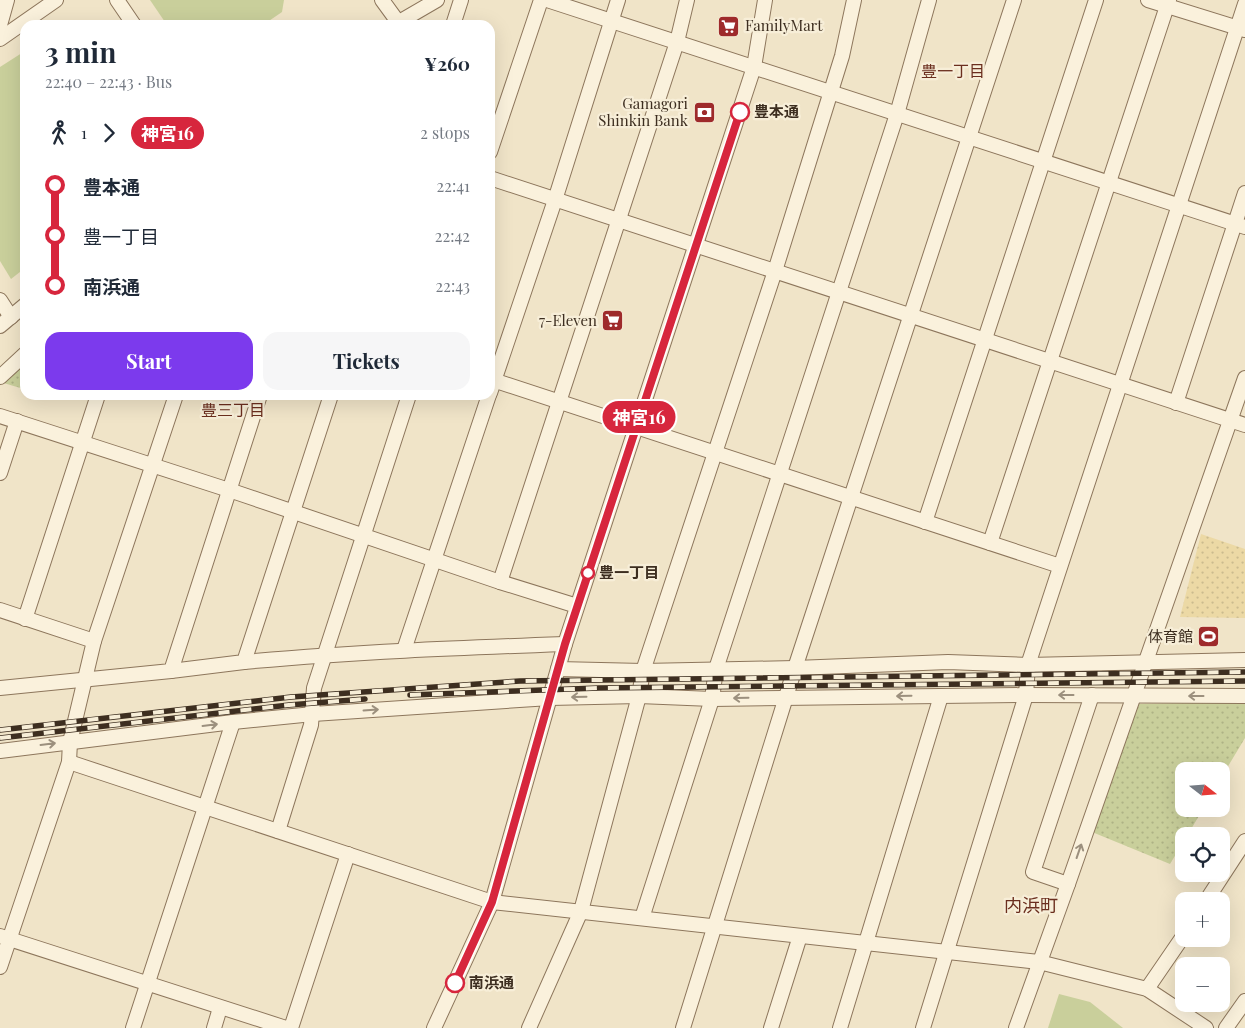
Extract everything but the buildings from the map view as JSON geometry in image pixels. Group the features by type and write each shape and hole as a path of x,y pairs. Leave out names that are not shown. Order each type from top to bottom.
{"street":[{"path":"0,25 7,0"},
{"path":"27,20 56,0"},
{"path":"117,0 131,20"},
{"path":"382,0 394,20"},
{"path":"403,20 437,0"},
{"path":"455,20 461,0"},
{"path":"495,137 541,0"},
{"path":"547,0 1240,225"},
{"path":"495,375 555,200 618,0"},
{"path":"500,582 677,42 687,0"},
{"path":"434,1028 492,902 565,644 754,68 765,0"},
{"path":"529,1028 581,911 639,696 643,670 775,272 842,56 854,0"},
{"path":"642,918 712,699 716,669 897,114 929,0"},
{"path":"683,1028 795,668 1014,0"},
{"path":"925,522 1096,0"},
{"path":"1148,0 1168,3 1241,29"},
{"path":"990,543 1168,3"},
{"path":"923,1028 1026,695 1028,665 1179,205 1241,29 1245,4"},
{"path":"0,39 20,25"},
{"path":"495,180 1245,425"},
{"path":"1176,403 1240,225 1245,193"},
{"path":"0,300 11,317"},
{"path":"0,326 20,309"},
{"path":"0,377 20,359"},
{"path":"1016,1028 1245,378"},
{"path":"495,388 559,402 1060,566"},
{"path":"26,619 96,400"},
{"path":"0,967 5,938 69,762 70,742 94,641 174,400"},
{"path":"171,671 258,400"},
{"path":"244,662 329,400"},
{"path":"278,831 312,725 314,688 407,400"},
{"path":"404,650 436,560 487,400"},
{"path":"0,416 577,606"},
{"path":"0,473 17,421"},
{"path":"0,610 94,641"},
{"path":"0,688 325,655 565,644"},
{"path":"558,669 795,668 948,662 1028,665 1245,660"},
{"path":"0,750 313,714 550,698 639,696 712,699 1026,695 1245,696"},
{"path":"1068,884 1033,872 1092,695"},
{"path":"840,1028 942,696"},
{"path":"133,1028 233,722"},
{"path":"69,762 492,902 1039,962 1147,989 1206,1028"},
{"path":"1212,892 1245,841"},
{"path":"291,1028 348,854"},
{"path":"770,1028 800,936"},
{"path":"5,938 286,1028"},
{"path":"1147,989 1176,947"},
{"path":"1226,1028 1245,1001"},
{"path":"214,1028 220,1008"}],"green space":[{"path":"150,0 284,0 282,12 270,20 164,20"},
{"path":"20,54 20,272 11,279 0,261 0,67"},
{"path":"20,360 20,388 0,382"},
{"path":"1245,702 1245,738 1230,763 1175,762 1175,818 1198,818 1192,827 1175,827 1175,856 1170,864 1092,832 1138,704"},
{"path":"1059,994 1090,1002 1123,1028 1048,1028"}],"sand":[{"path":"1201,534 1245,549 1245,618 1180,617"}],"railway":[{"path":"0,730 291,697 520,681 1245,672"},
{"path":"410,695 599,688 1245,681"},
{"path":"0,738 289,705 365,699"}],"bus line":[{"name":"神宮16","path":"455,983 492,902 565,644 740,112"}],"place":[{"name":"FamilyMart","path":"729,26"},
{"name":"豊本通","path":"740,112"},
{"name":"Gamagori Shinkin Bank","path":"704,113"},
{"name":"7-Eleven","path":"613,321"},
{"name":"豊一丁目","path":"588,573"},
{"name":"体育館","path":"1209,637"},
{"name":"南浜通","path":"455,983"}],"district":[{"name":"豊一丁目","path":"953,71"},
{"name":"豊三丁目","path":"233,410"},
{"name":"内浜町","path":"1031,906"}]}
